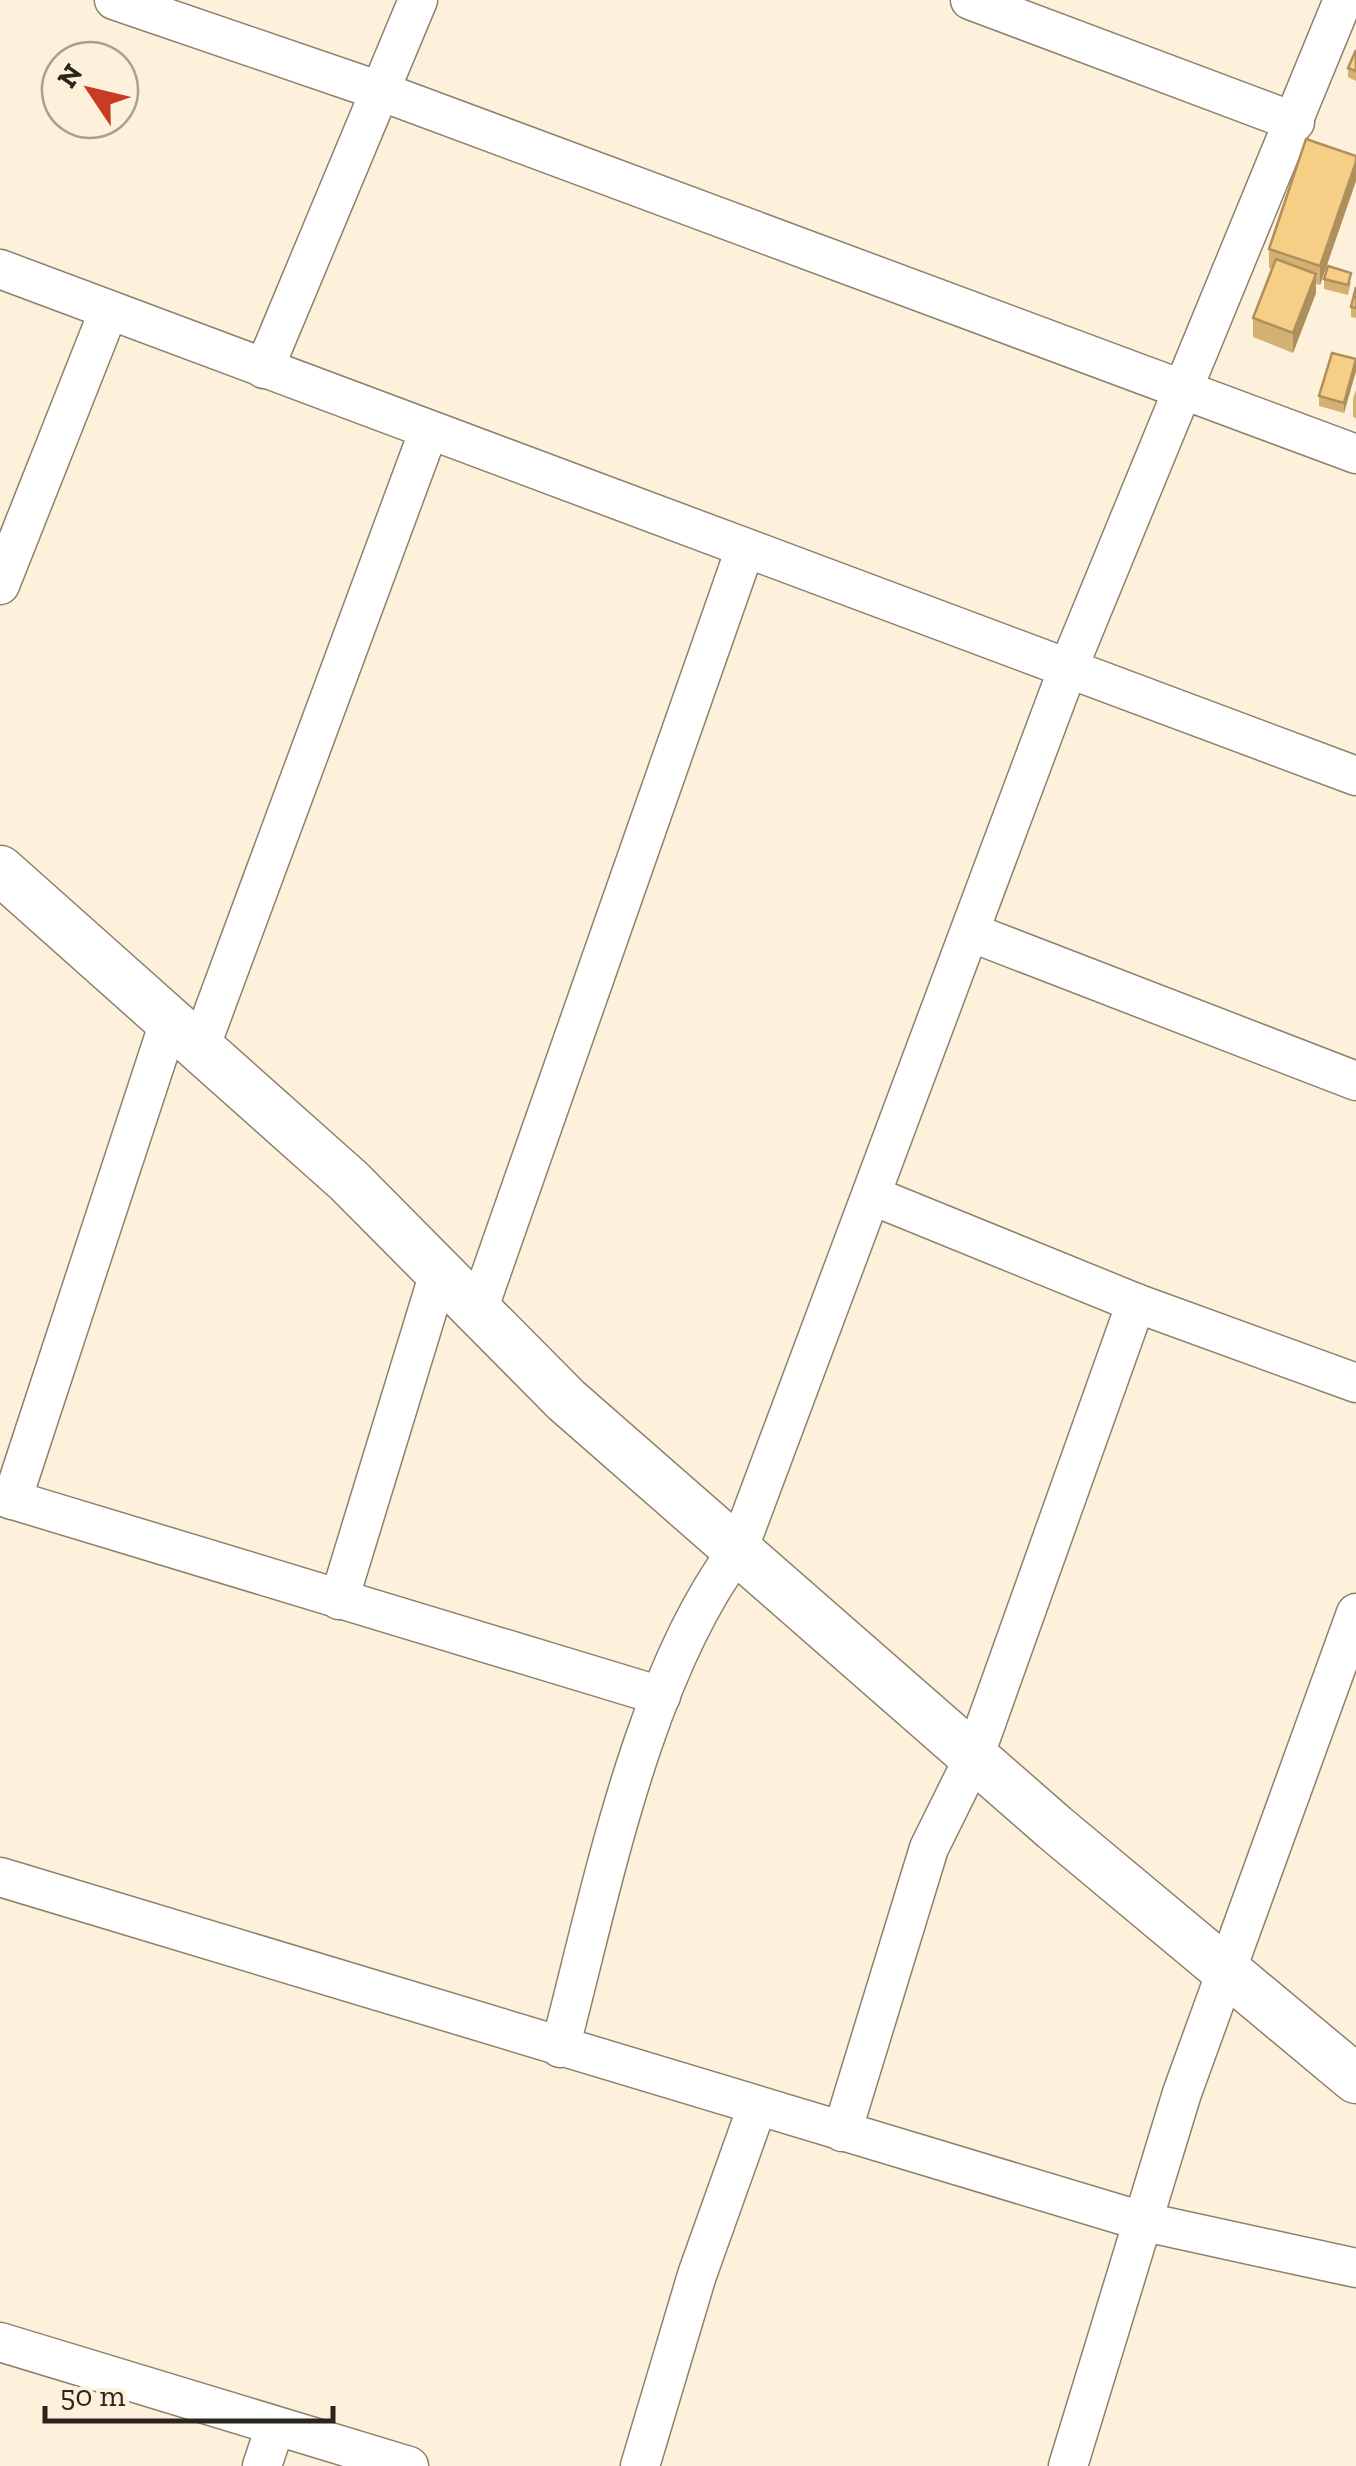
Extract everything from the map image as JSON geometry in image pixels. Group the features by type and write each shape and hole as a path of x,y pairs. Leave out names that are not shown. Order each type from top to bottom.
{"main road":[{"path":"0,870 349,1181 438,1276 566,1400 974,1757 1356,2079"}],"street":[{"path":"114,0 377,90 1356,454"},
{"path":"264,369 377,90 418,0"},
{"path":"560,2048 610,1860 661,1696 695,1613 738,1550 1067,671 1342,0"},
{"path":"974,1 1295,122"},
{"path":"0,269 1356,776"},
{"path":"0,585 109,310"},
{"path":"429,430 185,1034 6,1498 661,1696"},
{"path":"477,1313 746,550"},
{"path":"970,932 1356,1082"},
{"path":"873,1196 1136,1302 1356,1384"},
{"path":"339,1600 438,1276"},
{"path":"842,2132 928,1848 974,1757 1136,1302"},
{"path":"1068,2466 1182,2094 1229,1974 1356,1613"},
{"path":"0,1877 1145,2222 1356,2268"},
{"path":"640,2466 697,2275 757,2107"},
{"path":"0,2342 409,2466"},
{"path":"262,2466 274,2427"}],"building":[{"path":"1356,50 1356,71 1348,68"},
{"path":"1306,139 1356,156 1320,266 1269,249"},
{"path":"1276,259 1316,274 1293,333 1253,318"},
{"path":"1328,266 1351,273 1348,285 1324,279"},
{"path":"1332,353 1356,359 1344,403 1319,396"}]}
